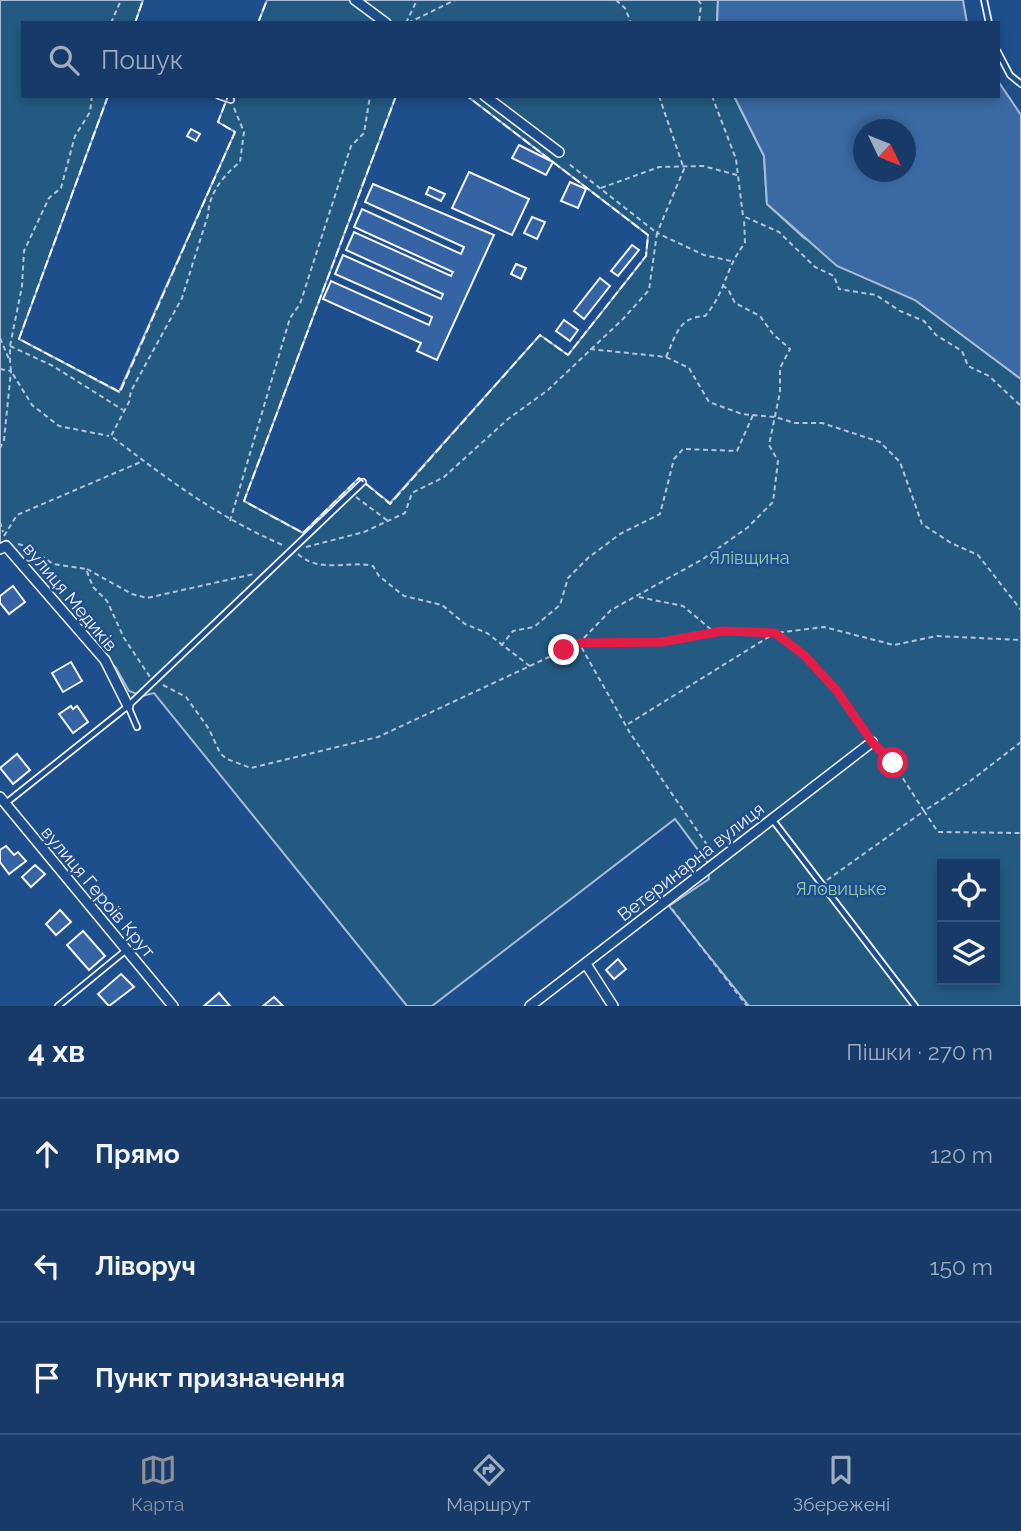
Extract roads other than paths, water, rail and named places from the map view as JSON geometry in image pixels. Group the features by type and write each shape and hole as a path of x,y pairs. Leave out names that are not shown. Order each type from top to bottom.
{"street":[{"path":"355,0 383,21"},
{"path":"488,98 559,152"},
{"name":"вулиця Медиків","path":"3,547 104,660 128,706"},
{"name":"Ветеринарна вулиця","path":"530,1006 667,903 872,742"},
{"name":"вулиця Героїв Крут","path":"3,800 173,1006"},
{"path":"586,964 613,1006"}],"lane":[{"path":"984,0 989,21"},
{"path":"1000,56 1010,75 1021,84"},
{"path":"225,98 231,100"},
{"path":"3,800 128,706 267,572 295,550 363,482"},
{"path":"128,706 137,727"},
{"path":"772,818 915,1006"},
{"path":"58,1006 126,950"}],"park label":[{"name":"Ялівщина","path":"749,558"},
{"name":"Яловицьке","path":"841,889"}]}
